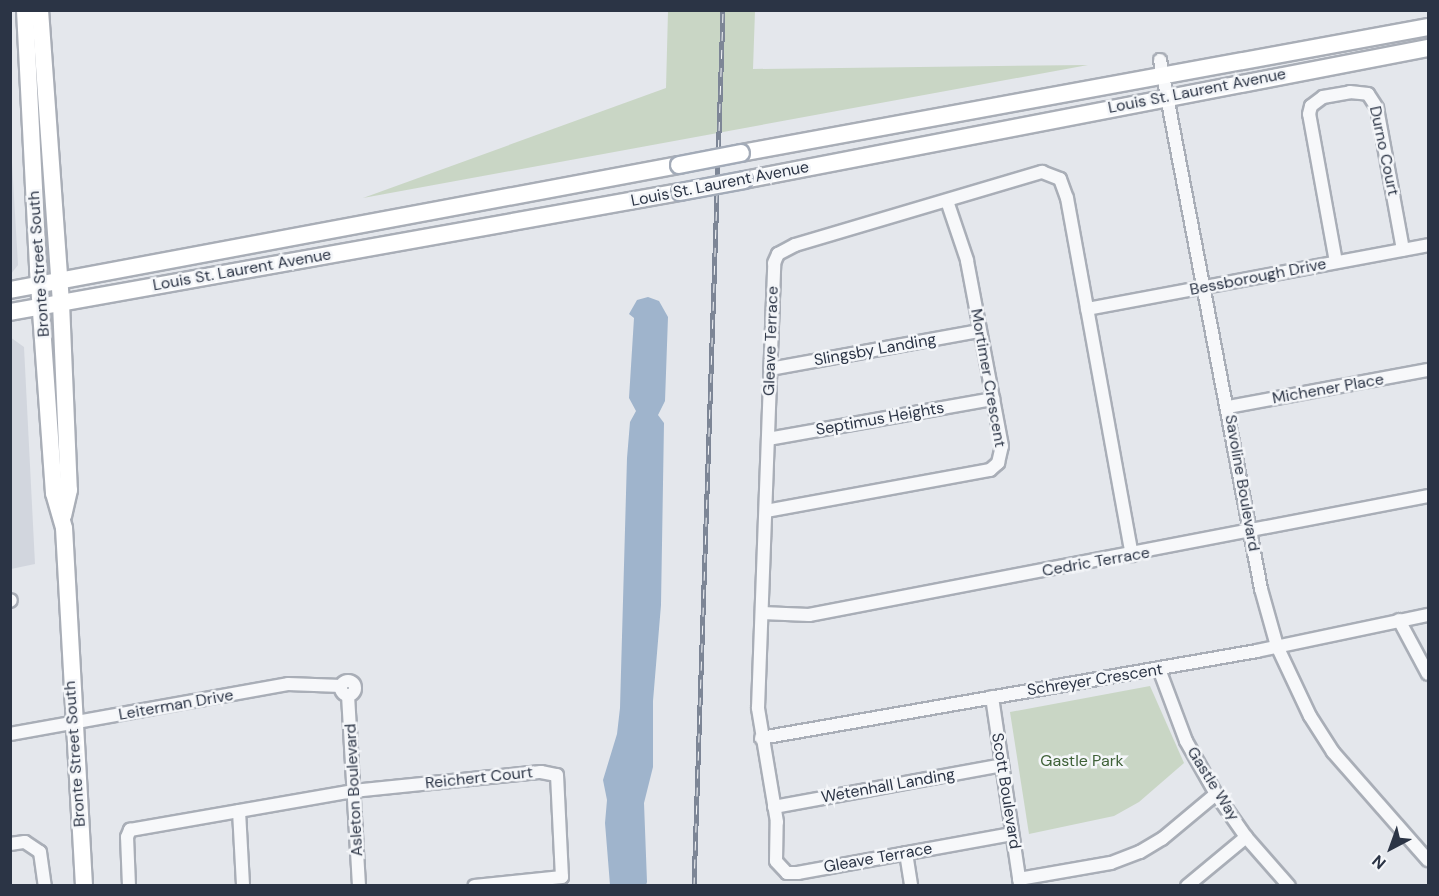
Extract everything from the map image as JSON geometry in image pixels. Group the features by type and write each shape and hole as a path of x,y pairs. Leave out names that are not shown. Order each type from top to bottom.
{"main road":[{"name":"Bronte Street South","path":"25,10 54,493 63,515"},
{"name":"Bronte Street South","path":"40,10 60,281 69,490 63,515 72,723 84,885"},
{"name":"Louis St. Laurent Avenue","path":"10,290 679,165 1161,68 1428,27"},
{"name":"Louis St. Laurent Avenue","path":"10,312 680,192 1166,96 1428,48"}],"street":[{"name":"Savoline Boulevard","path":"1161,68 1206,287 1250,528 1277,646 1306,708 1333,752 1428,860"},
{"name":"Durno Court","path":"1336,262 1309,114 1311,106 1323,97 1350,92 1368,94 1377,108 1403,250"},
{"name":"Gleave Terrace","path":"1012,834 787,873 776,861 774,807 761,738 762,613 770,369 774,262 778,254 795,245 1042,172 1060,179 1065,188 1132,555"},
{"name":"Mortimer Crescent","path":"766,511 990,470 1002,455 967,260 947,201"},
{"name":"Bessborough Drive","path":"1087,309 1428,245"},
{"name":"Slingsby Landing","path":"770,369 980,331"},
{"name":"Michener Place","path":"1228,407 1428,370"},
{"name":"Septimus Heights","path":"768,439 993,399"},
{"name":"Cedric Terrace","path":"762,613 809,615 1132,555 1250,528 1428,496"},
{"name":"Schreyer Crescent","path":"761,738 1159,669 1428,615"},
{"path":"1399,620 1428,674"},
{"name":"Gastle Way","path":"1159,669 1186,741 1216,794 1246,837 1289,885"},
{"name":"Leiterman Drive","path":"10,734 288,684 345,690"},
{"name":"Asleton Boulevard","path":"345,690 359,885"},
{"name":"Scott Boulevard","path":"992,697 1020,882"},
{"name":"Wetenhall Landing","path":"774,807 1002,765"},
{"name":"Reichert Court","path":"353,791 541,772 557,775 562,877 474,885"},
{"path":"129,885 127,837 130,830 353,791"},
{"path":"1020,882 1111,863 1140,852 1162,839 1216,794"},
{"path":"239,811 243,885"},
{"path":"1187,885 1246,837"},
{"path":"10,844 25,842 40,852 45,885"},
{"path":"906,853 911,885"}],"shaded area":[{"path":"11,146 18,265 10,274"},
{"path":"10,337 24,347 35,564 11,569"}],"green space":[{"path":"668,11 755,11 753,69 1088,65 363,198 666,88"},
{"name":"Gastle Park","path":"1150,686 1184,763 1139,802 1114,816 1029,834 1010,712"}],"water":[{"path":"648,297 659,301 668,317 665,401 658,415 664,423 661,605 653,701 653,767 644,803 647,882 646,885 610,885 605,823 607,800 603,780 617,734 620,708 627,458 630,422 636,411 629,398 634,318 629,314 637,300"}],"railway":[{"path":"694,886 723,10"}]}
